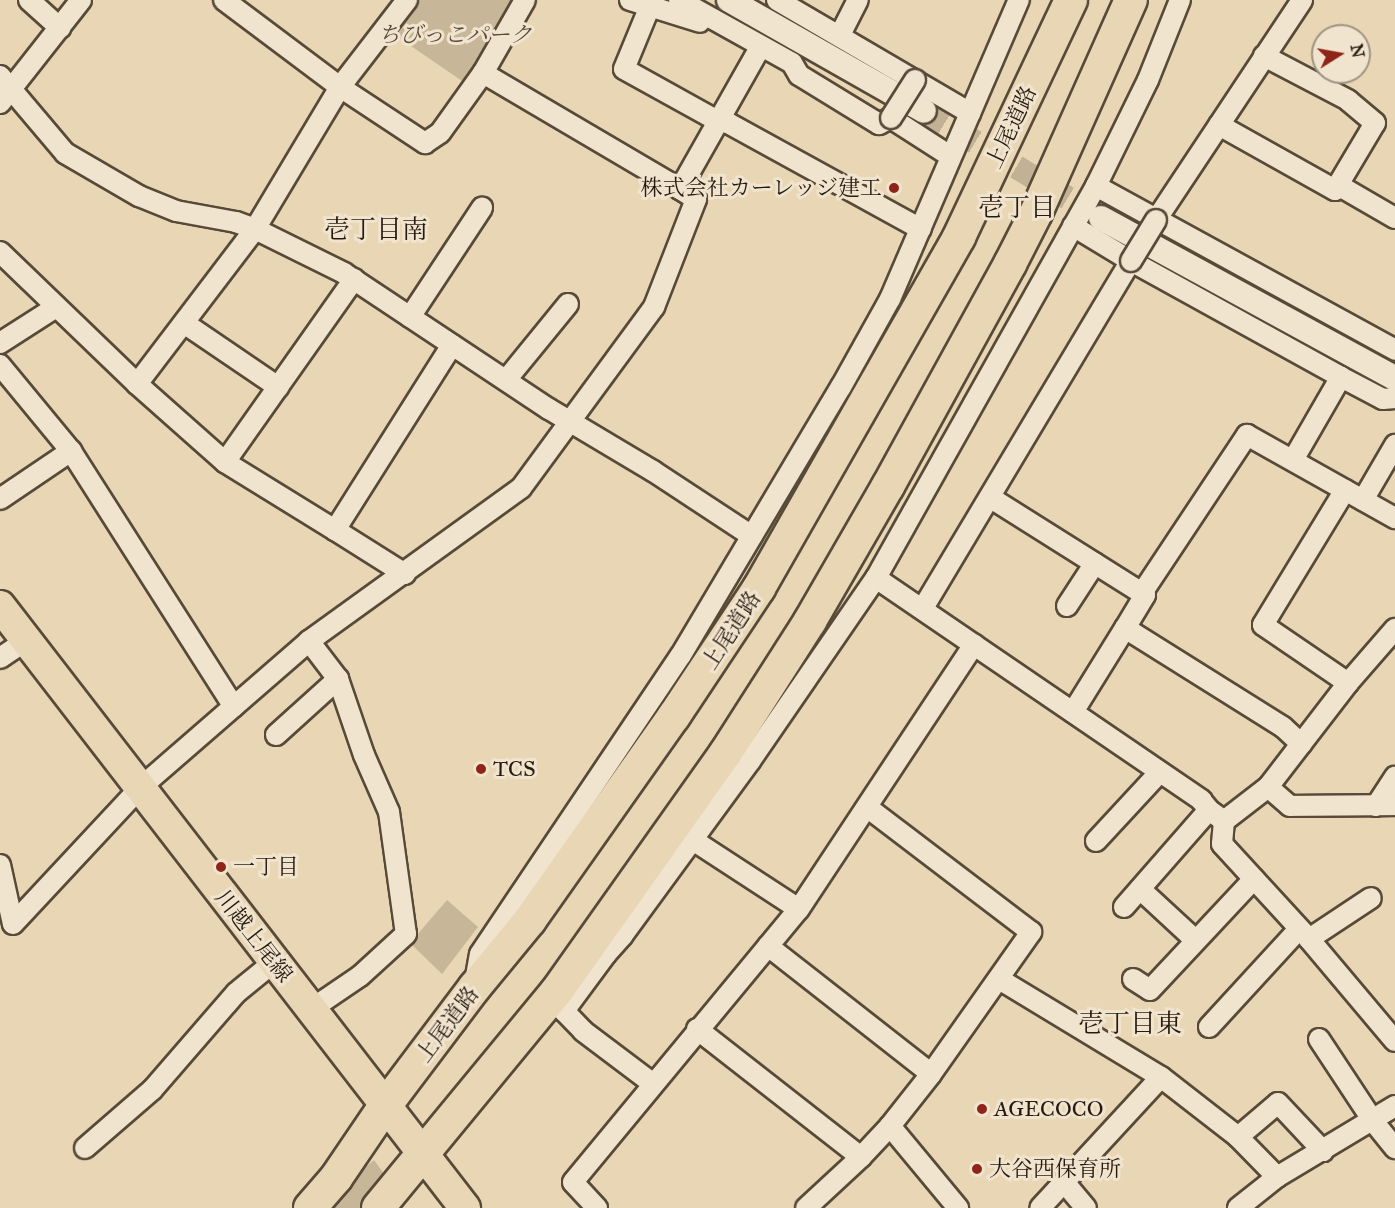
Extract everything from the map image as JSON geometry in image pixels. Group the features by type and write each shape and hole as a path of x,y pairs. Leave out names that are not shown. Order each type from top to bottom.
{"highway":[{"name":"上尾道路","path":"310,1208 336,1178 385,1106 474,988 530,920 759,588 959,237 1071,0"},
{"path":"378,1208 592,958 810,621 877,505 1036,213 1131,0"}],"main road":[{"name":"川越上尾線","path":"0,606 465,1208"}],"street":[{"path":"29,0 60,28"},
{"path":"81,0 60,28 4,90 65,153 139,196 176,211 236,222 255,229 354,279 571,422 752,536"},
{"path":"224,0 340,87 425,143 440,133 483,73 525,0"},
{"path":"137,384 255,229 340,87 407,0"},
{"path":"630,0 740,34"},
{"path":"679,0 792,63 799,75 879,124 891,118 915,80"},
{"path":"729,0 924,111"},
{"path":"777,0 969,113"},
{"path":"840,35 858,0"},
{"path":"474,988 480,954 681,655 885,309 1019,0"},
{"path":"652,1083 583,1031 564,1011 592,958 693,840 876,579 1096,186 1148,80 1180,0"},
{"path":"923,608 1156,220 1302,0"},
{"path":"650,6 624,69 718,121 729,123 921,229"},
{"path":"680,189 761,46"},
{"path":"1219,125 1335,190 1375,123 1348,100 1264,56"},
{"path":"0,865 14,924 140,788 309,641 405,574 521,488 654,307 696,199 483,73"},
{"path":"891,118 950,156"},
{"path":"1338,185 1395,218"},
{"path":"1096,186 1395,350"},
{"path":"410,317 482,207"},
{"path":"1101,218 1395,378"},
{"path":"1073,226 1131,261 1341,377 1383,399 1395,398"},
{"path":"0,252 137,384 225,462 405,574"},
{"path":"225,462 354,279"},
{"path":"506,380 568,304"},
{"path":"0,343 56,307"},
{"path":"184,323 278,387"},
{"path":"335,530 452,345"},
{"path":"0,365 71,451 234,707"},
{"path":"1293,460 1341,377"},
{"path":"1073,712 1145,595 1143,594 1247,435 1395,518"},
{"path":"1363,500 1395,445"},
{"path":"0,499 71,451"},
{"path":"1345,490 1263,625 1348,683"},
{"path":"991,498 1143,594"},
{"path":"1067,606 1095,563"},
{"path":"876,579 923,608 1201,800 1217,816 1222,844 1304,934 1395,1041"},
{"path":"1125,628 1283,727 1301,744"},
{"path":"1124,907 1217,816 1268,787 1348,683 1395,629"},
{"path":"0,658 27,640"},
{"path":"309,641 338,679 364,755 389,812 406,934 360,976 310,1010"},
{"path":"597,1208 573,1182 652,1083 799,909 974,645"},
{"path":"276,735 338,679"},
{"path":"1096,841 1160,772"},
{"path":"1268,787 1290,806 1385,805 1395,777"},
{"path":"806,1208 861,1157 890,1126 931,1074 1031,932 867,807"},
{"path":"693,840 799,909"},
{"path":"1133,979 1150,990 1254,879"},
{"path":"1140,889 1195,940"},
{"path":"1209,1027 1304,934 1371,898"},
{"path":"768,946 931,1074"},
{"path":"84,1148 152,1090 236,993 274,962"},
{"path":"999,980 1161,1077 1238,1137 1277,1177"},
{"path":"697,1029 861,1157"},
{"path":"1319,1039 1372,1121 1395,1148"},
{"path":"1040,1208 1161,1077"},
{"path":"1238,1137 1278,1102 1323,1151"},
{"path":"1239,1208 1277,1177 1395,1106"},
{"path":"890,1126 958,1208"},
{"path":"1064,1182 1086,1208"}],"green space":[{"name":"ちびっこパーク","path":"415,0 515,0 465,83 392,33"},
{"path":"447,900 478,927 442,974 410,943"},
{"path":"374,1160 387,1178 366,1208 328,1208 351,1180"}],"tunnel":[{"path":"924,111 1101,218"}],"place":[{"name":"株式会社カーレッジ建工","path":"894,188"},
{"name":"TCS","path":"481,769"},
{"name":"一丁目","path":"221,867"},
{"name":"AGECOCO","path":"982,1109"},
{"name":"大谷西保育所","path":"977,1169"}],"district":[{"name":"壱丁目","path":"1017,208"},
{"name":"壱丁目南","path":"376,230"},
{"name":"壱丁目東","path":"1130,1024"}]}
